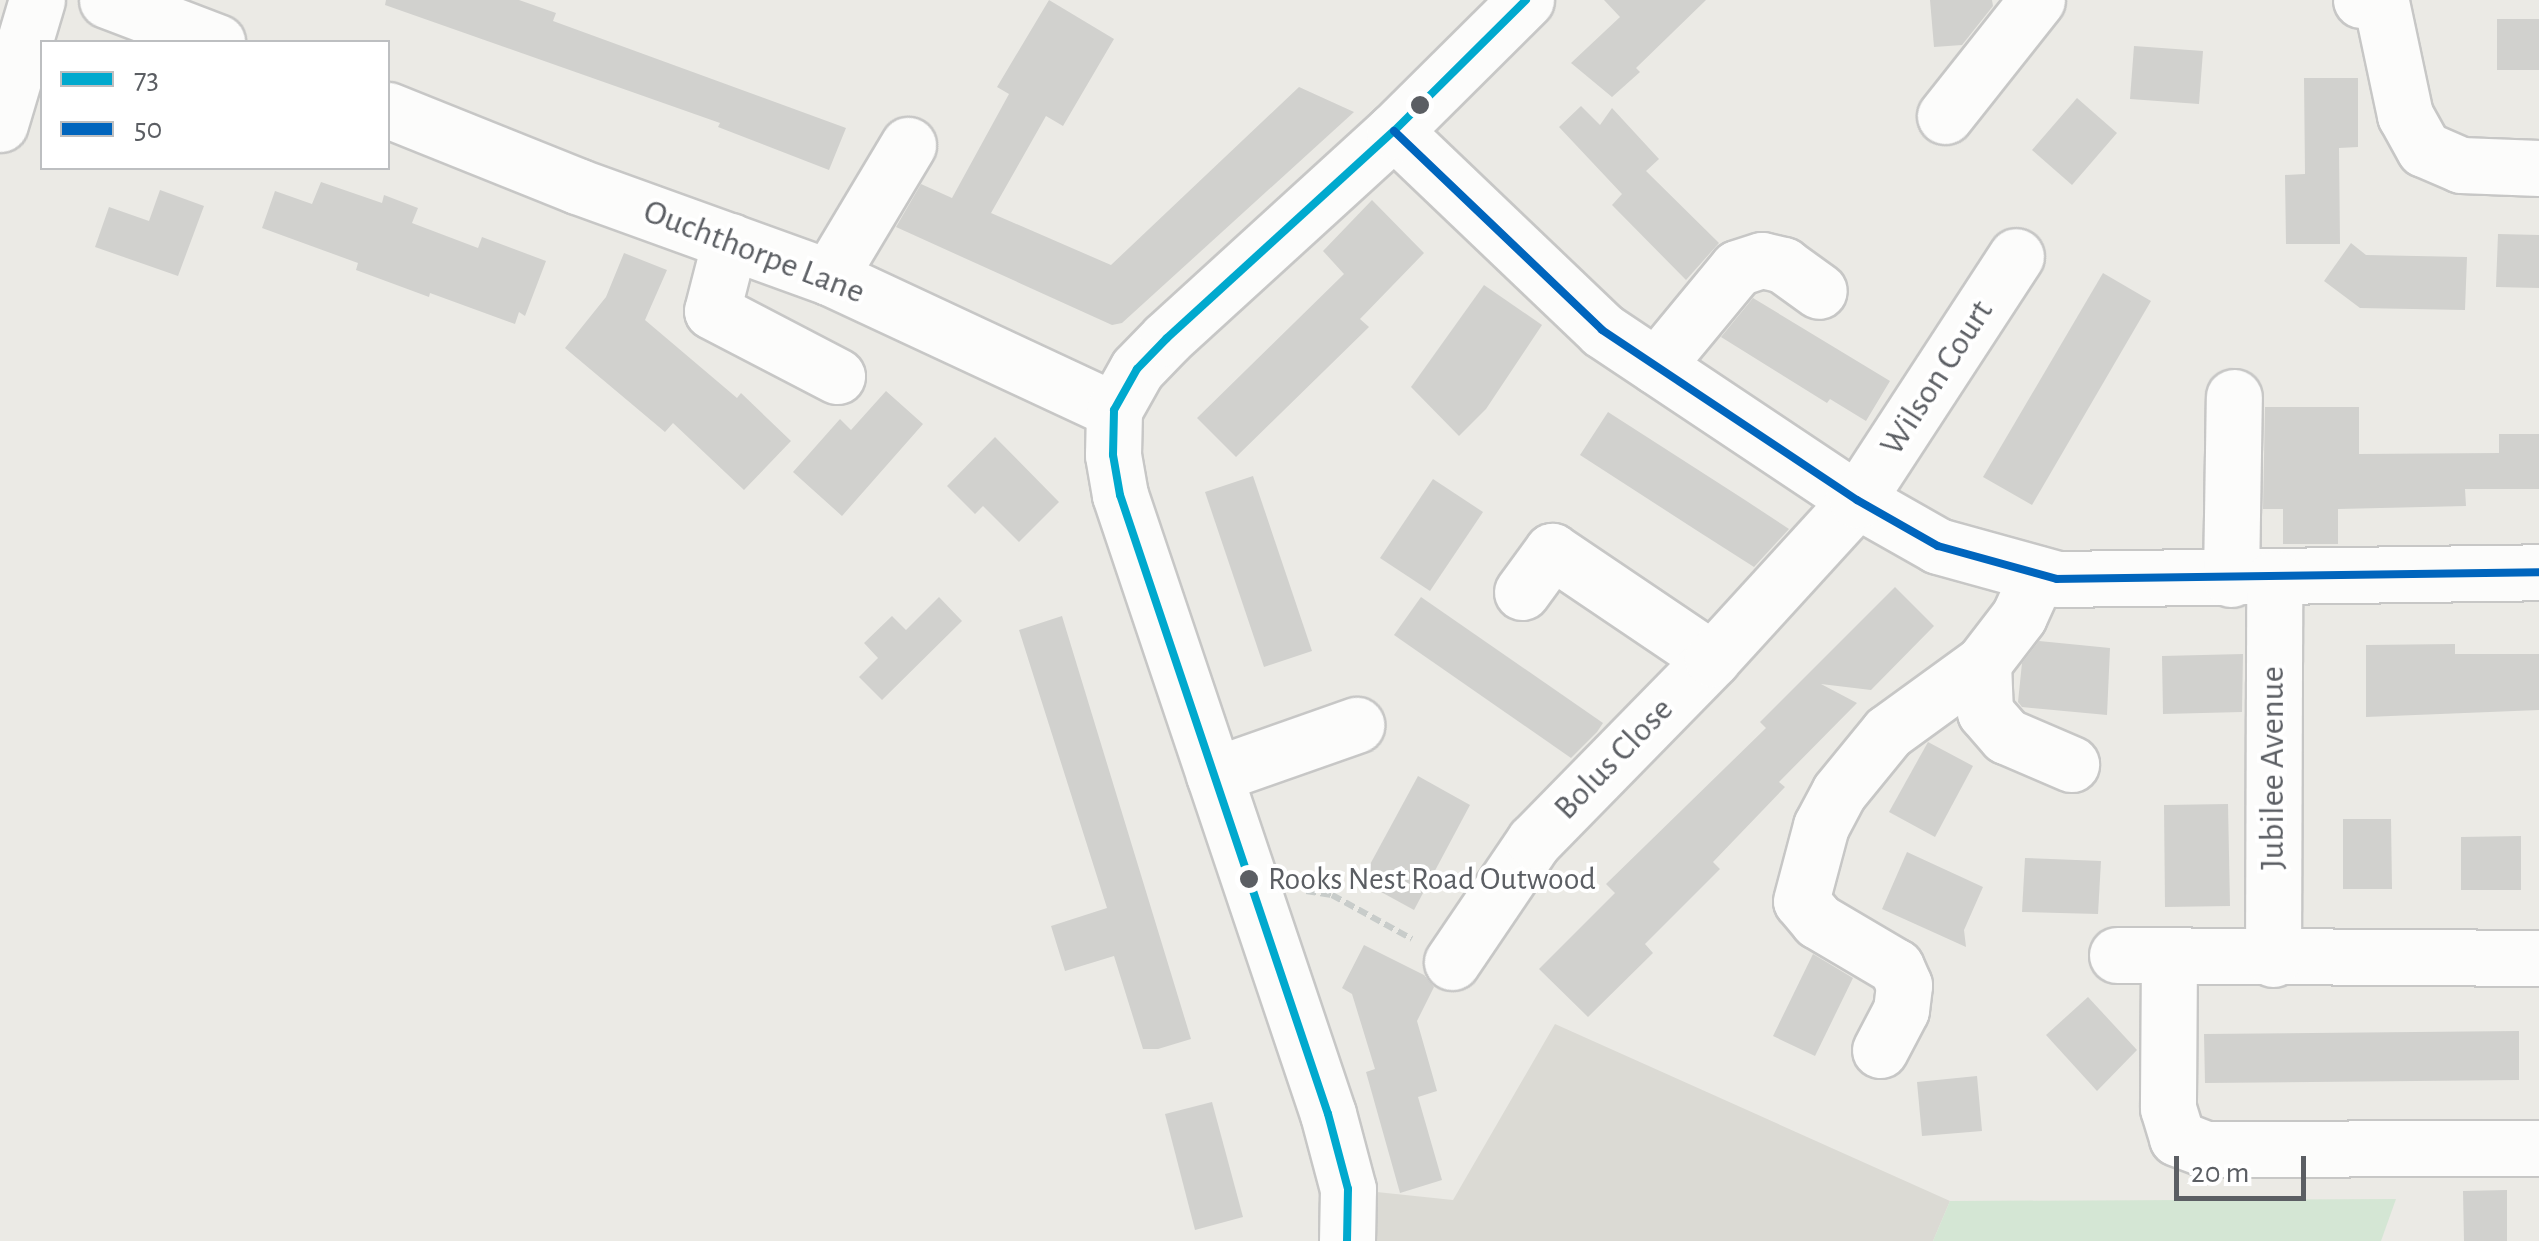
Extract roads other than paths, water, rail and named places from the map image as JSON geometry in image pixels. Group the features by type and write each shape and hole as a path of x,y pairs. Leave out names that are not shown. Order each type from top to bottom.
{"street":[{"path":"0,124 36,0"},
{"path":"1945,116 2037,0"},
{"path":"111,1 212,40"},
{"path":"1347,1241 1348,1189 1328,1114 1120,495 1112,456 1114,410 1137,369 1166,338 1394,130 1522,1"},
{"path":"2374,1 2405,115 2424,149 2462,165 2539,168"},
{"name":"Ouchthorpe Lane","path":"390,111 577,186 829,277 1114,410"},
{"path":"1394,130 1602,330 1857,500 1938,546 2058,579 2539,572"},
{"path":"829,277 908,145"},
{"path":"730,241 712,310 836,376"},
{"name":"Wilson Court","path":"1857,500 2016,256"},
{"path":"1656,366 1737,268 1762,260 1783,265 1819,291"},
{"name":"Jubilee Avenue","path":"2234,397 2252,579 2272,959"},
{"name":"Bolus Close","path":"1436,953 1534,841 1712,659 1857,500"},
{"path":"1522,592 1552,551 1712,659"},
{"path":"1880,1050 1901,1010 1904,985 1896,967 1818,921 1801,901 1821,826 1862,761 1898,724 1982,663 2019,616 2038,574"},
{"path":"1982,663 1985,712 2006,736 2072,764"},
{"path":"1214,775 1356,724"},
{"path":"2539,958 2143,956 2168,1108 2177,1138 2206,1149 2539,1148"}],"place":[{"name":"Rooks Nest Road Outwood","path":"1249,879"}]}
